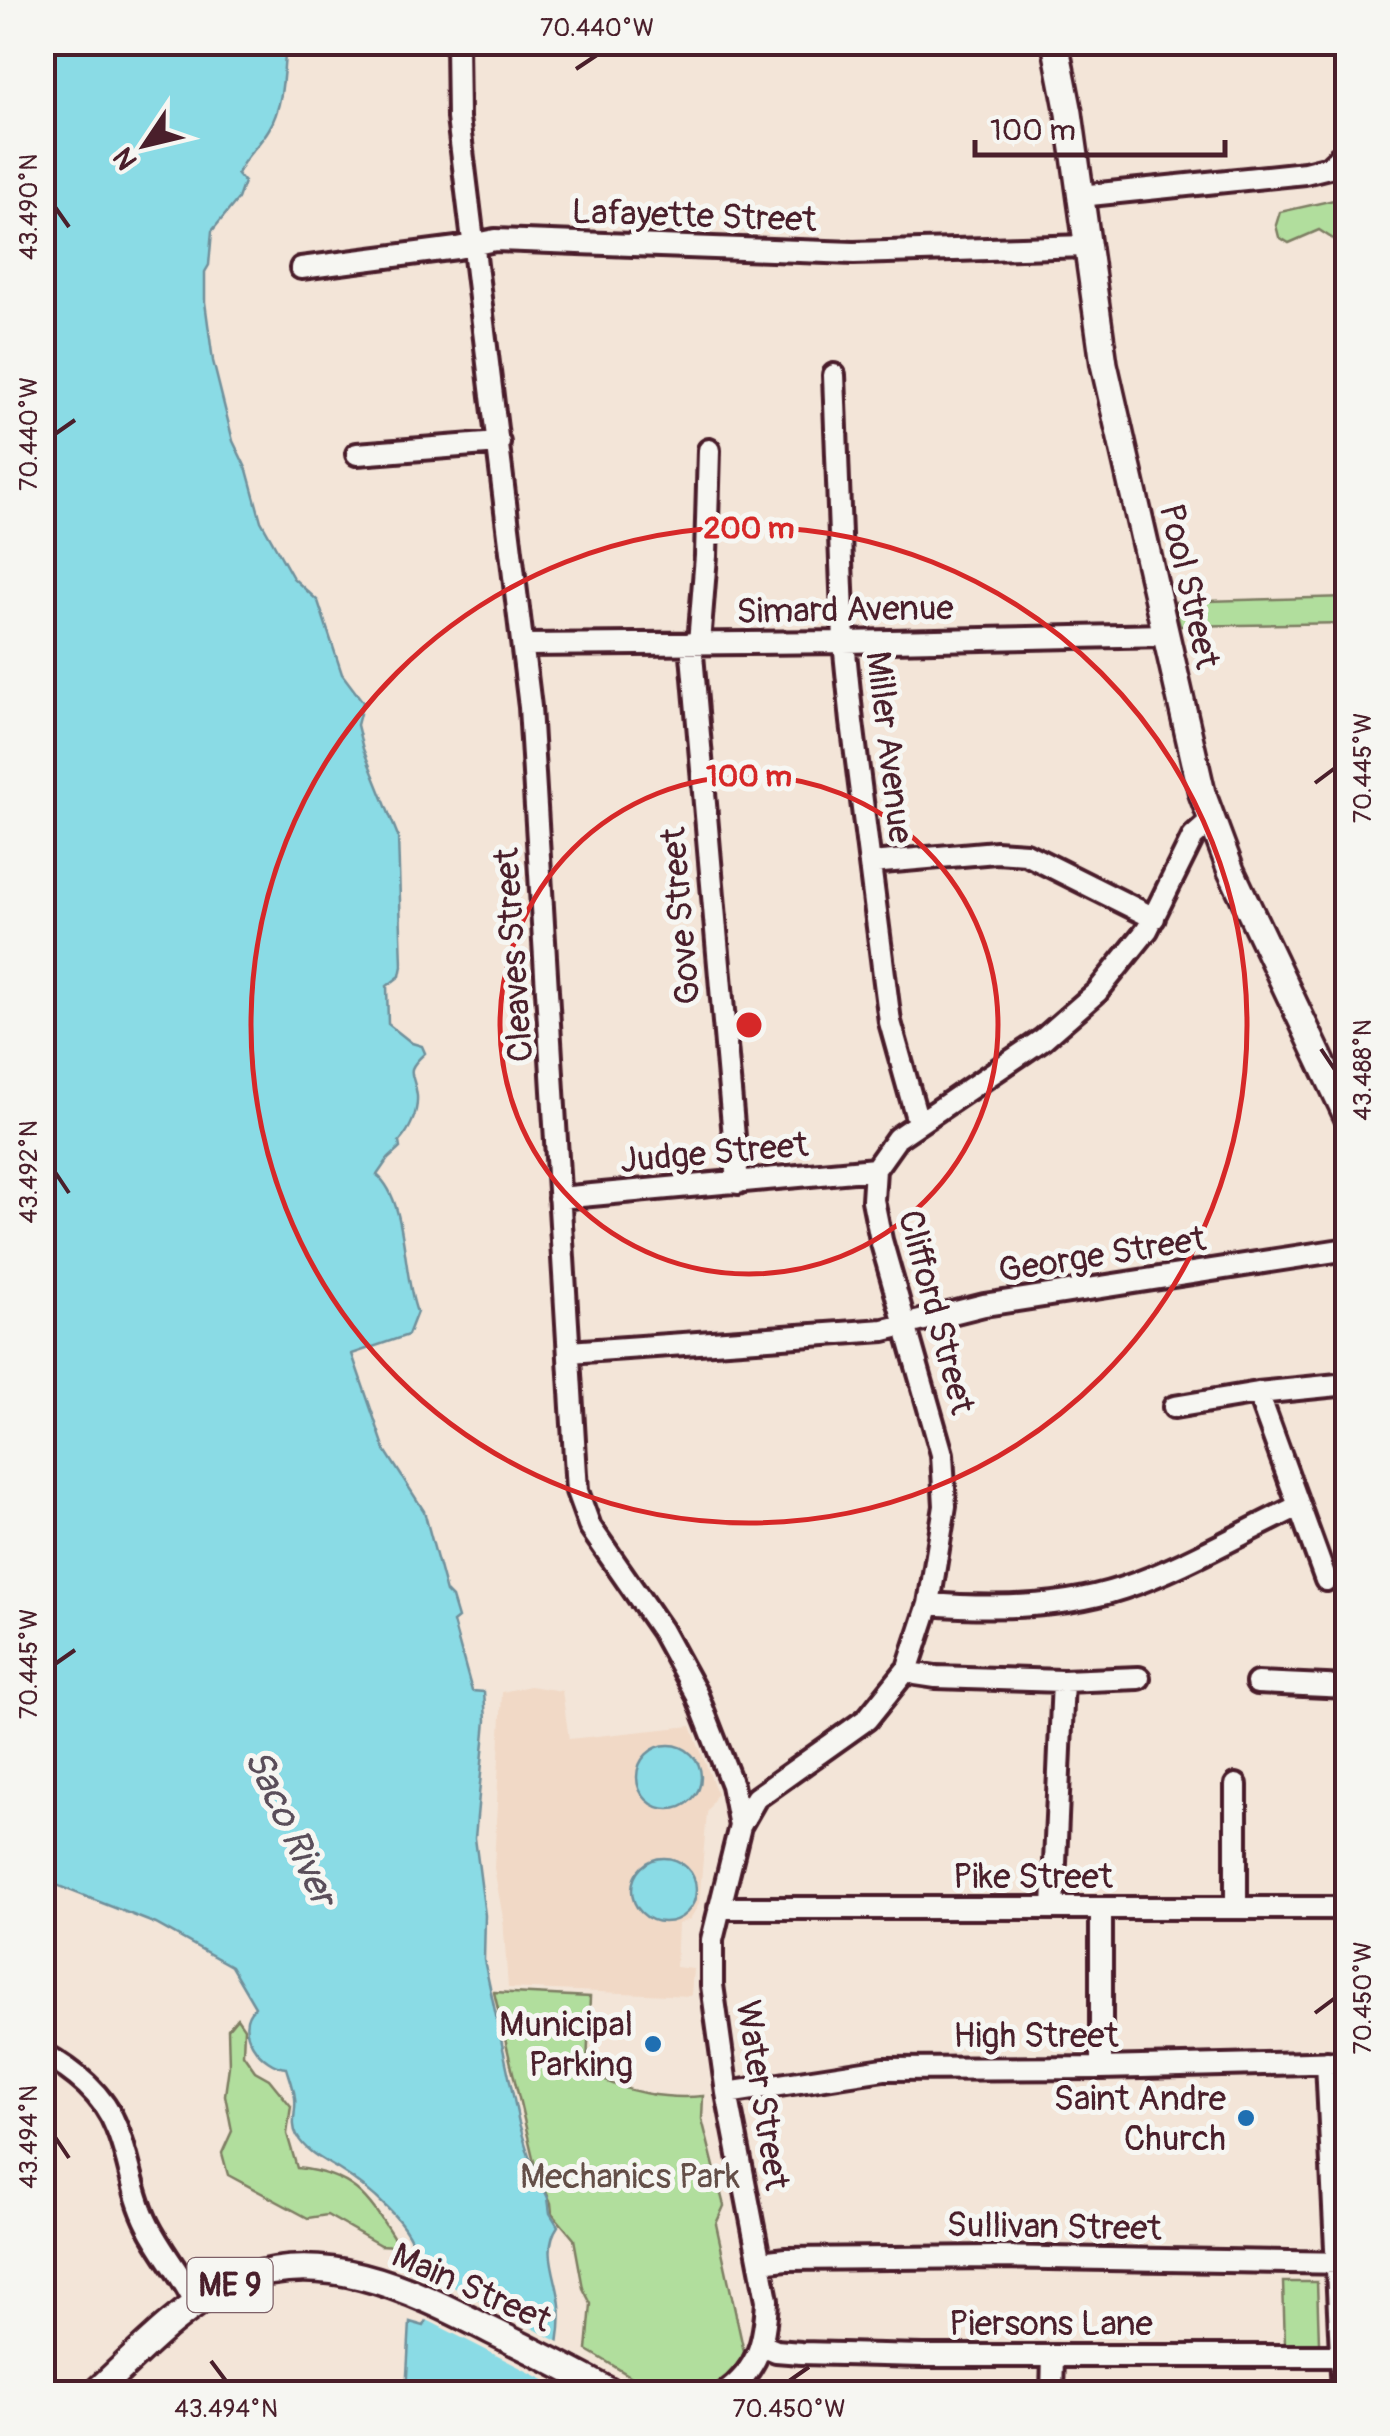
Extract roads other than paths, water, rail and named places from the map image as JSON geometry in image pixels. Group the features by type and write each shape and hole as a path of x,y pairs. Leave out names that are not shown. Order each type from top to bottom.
{"main road":[{"name":"Pool Street","path":"1055,42 1069,112 1107,380 1211,821 1348,1118"},
{"name":"Main Street","path":"94,2394 196,2304 236,2283 289,2270 341,2271 400,2287 614,2394"}],"street":[{"name":"Cleaves Street","path":"457,42 457,104 524,644 580,1505 688,1677 732,1785 740,1826"},
{"path":"1080,196 1305,173 1329,167 1344,153"},
{"name":"Lafayette Street","path":"301,268 495,240 854,254 1086,246"},
{"name":"Miller Avenue","path":"834,376 844,642 890,1022 918,1122"},
{"path":"356,454 499,443"},
{"name":"Gove Street","path":"710,450 706,556 695,643 738,1183"},
{"name":"Simard Avenue","path":"524,644 1166,635"},
{"name":"Clifford Street","path":"740,1826 762,1792 867,1718 908,1668 930,1604 943,1530 944,1466 903,1325 873,1200 875,1169 887,1149 918,1122 1008,1065 1070,1018 1119,968 1154,918 1193,837 1211,821"},
{"path":"872,863 996,852 1026,854 1154,918"},
{"name":"Judge Street","path":"560,1198 875,1169"},
{"name":"George Street","path":"569,1352 884,1330 984,1305 1348,1249"},
{"path":"1174,1406 1258,1392 1348,1384"},
{"path":"1258,1392 1326,1580"},
{"path":"930,1604 1036,1603 1118,1590 1299,1506"},
{"path":"908,1668 916,1674 936,1677 1063,1681 1140,1678"},
{"path":"1053,1908 1063,1681"},
{"path":"1258,1684 1348,1687"},
{"path":"1236,1784 1236,1908"},
{"name":"Water Street","path":"740,1826 712,1940 711,1973 727,2093 768,2300 762,2346 748,2372"},
{"name":"Pike Street","path":"719,1908 1348,1908"},
{"path":"1100,1909 1101,2068"},
{"path":"42,2053 70,2070 107,2108 118,2130 131,2182 148,2226 196,2304"},
{"path":"1337,2062 1342,2394"},
{"name":"High Street","path":"727,2093 884,2068 1337,2062"},
{"name":"Sullivan Street","path":"760,2262 996,2257 1342,2263"},
{"name":"Piersons Lane","path":"762,2346 800,2353 1344,2356"},
{"path":"1052,2356 1052,2394"},
{"path":"724,2394 748,2372"},
{"path":"743,2394 748,2372"}],"water":[{"name":"Saco River","path":"42,43 286,43 278,109 237,174 244,182 238,199 212,231 205,302 213,361 233,441 247,470 261,521 293,578 318,601 342,674 363,702 357,725 363,749 398,836 402,966 400,976 387,986 388,1024 422,1046 425,1053 412,1070 417,1096 412,1121 399,1142 400,1148 377,1175 394,1202 417,1312 408,1335 352,1354 385,1450 424,1511 446,1592 458,1618 453,1622 472,1691 484,1692 486,1720 475,1838 485,1915 484,1960 519,2123 558,2226 551,2255 560,2327 547,2393 406,2393 410,2322 424,2326 449,2276 415,2260 408,2235 388,2208 301,2142 294,2126 295,2098 287,2068 268,2061 253,2045 246,2025 255,2007 231,1966 156,1924 43,1880"},
{"path":"669,1745 692,1754 701,1777 692,1800 669,1809 646,1800 637,1777 646,1754"},
{"path":"664,1858 687,1867 696,1890 687,1913 664,1922 641,1913 632,1890 641,1867"}],"place":[{"name":"Municipal Parking","path":"653,2044"},
{"name":"Saint Andre Church","path":"1246,2118"}],"park label":[{"name":"Mechanics Park","path":"630,2176"}]}
